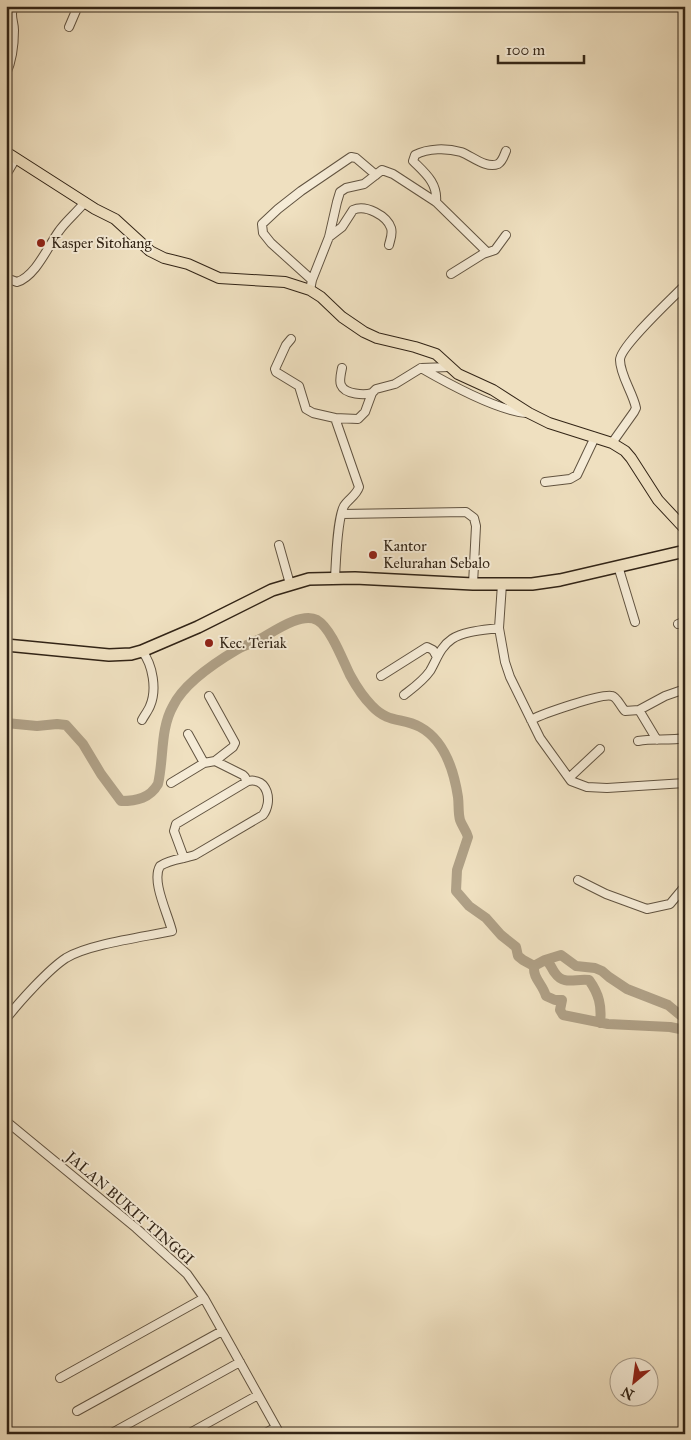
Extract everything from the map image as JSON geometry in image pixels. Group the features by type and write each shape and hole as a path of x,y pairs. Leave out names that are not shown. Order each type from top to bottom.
{"highway":[{"path":"6,645 109,655 131,654 198,627 272,590 309,578 473,584 541,583 685,551"}],"main road":[{"path":"6,152 115,219 150,251 164,258 188,264 219,278 311,285 320,297 342,317 364,332 377,338 436,354 463,378 493,390 529,413 549,423 612,443 632,458 658,500 685,528"}],"street":[{"path":"6,74 12,55 14,29 11,12 14,6"},
{"path":"69,27 78,6"},
{"path":"436,202 436,193 430,177 413,161 416,155 424,152 450,150 462,152 484,163 494,164 501,161 506,151"},
{"path":"376,175 356,158 351,157 301,191 262,224 263,233 271,243 311,285 329,237 341,191 364,184 376,175 382,170 390,172 436,202 487,252"},
{"path":"6,175 16,158"},
{"path":"6,278 17,282 23,280 32,272 60,230 85,202"},
{"path":"329,237 342,227 354,210 363,208 387,221 392,233 389,245"},
{"path":"451,274 487,252 496,250 506,235"},
{"path":"612,443 636,408 620,363 622,353 642,329 685,285"},
{"path":"291,339 282,353 275,369 276,372 299,386 304,406 308,411 335,418 358,419 366,410 372,393 379,387 402,380 421,368 449,367"},
{"path":"342,368 340,384 343,388 361,395 372,393"},
{"path":"421,368 453,385 507,409 529,413"},
{"path":"335,418 359,487 345,506 342,514 337,549 336,578"},
{"path":"545,482 570,479 577,475 595,437"},
{"path":"342,514 469,513 476,519 473,584"},
{"path":"279,545 290,584"},
{"path":"618,566 634,622"},
{"path":"502,584 498,628 510,677 540,738 569,778 578,785 595,788 685,783"},
{"path":"404,695 423,680 430,671 436,657 456,637 498,628"},
{"path":"381,676 427,647 433,650 436,657"},
{"path":"142,651 149,662 153,683 150,705 142,720"},
{"path":"531,720 555,710 609,695 615,697 625,711 639,710 665,696 685,689"},
{"path":"171,783 204,763 216,761 233,747 235,743 209,696"},
{"path":"639,710 657,740"},
{"path":"188,734 204,763"},
{"path":"638,741 644,739 685,738"},
{"path":"569,778 600,749"},
{"path":"216,761 243,775 246,782"},
{"path":"6,1019 48,973 66,958 94,948 172,931 158,886 157,872 163,864 184,858 204,850 264,814 268,805 265,786 256,780 246,782 175,825 174,831 184,858"},
{"path":"578,880 606,894 646,909 670,904 685,886"},
{"name":"JALAN BUKIT TINGGI","path":"6,1121 90,1189 189,1276 204,1298 278,1430"},
{"path":"60,1378 204,1298"},
{"path":"77,1411 222,1331"},
{"path":"110,1434 240,1362"},
{"path":"188,1434 258,1395"},
{"path":"264,1434 278,1430"}],"waterway":[{"path":"6,723 37,726 66,725 83,744 101,774 121,801 142,798 151,793 158,784 166,724 173,706 185,689 211,667 238,649 297,620 304,618 317,620 332,637 352,679 372,706 378,712 390,718 420,727 436,740 442,748 451,767 458,797 460,820 468,837 457,870 456,891 469,906 486,918 501,935 516,947 518,956 534,966 561,955 576,966 595,968 627,989 668,1005 685,1019"},
{"path":"545,960 562,979 570,981 589,980 599,1000 601,1011 600,1023"},
{"path":"534,966 536,978 546,996 555,1000 562,1000 560,1010 563,1015 608,1024 670,1027 685,1030"}],"place":[{"name":"Kasper Sitohang","path":"41,243"},
{"name":"Kantor Kelurahan Sebalo","path":"373,555"},
{"name":"Kec. Teriak","path":"209,643"}]}
